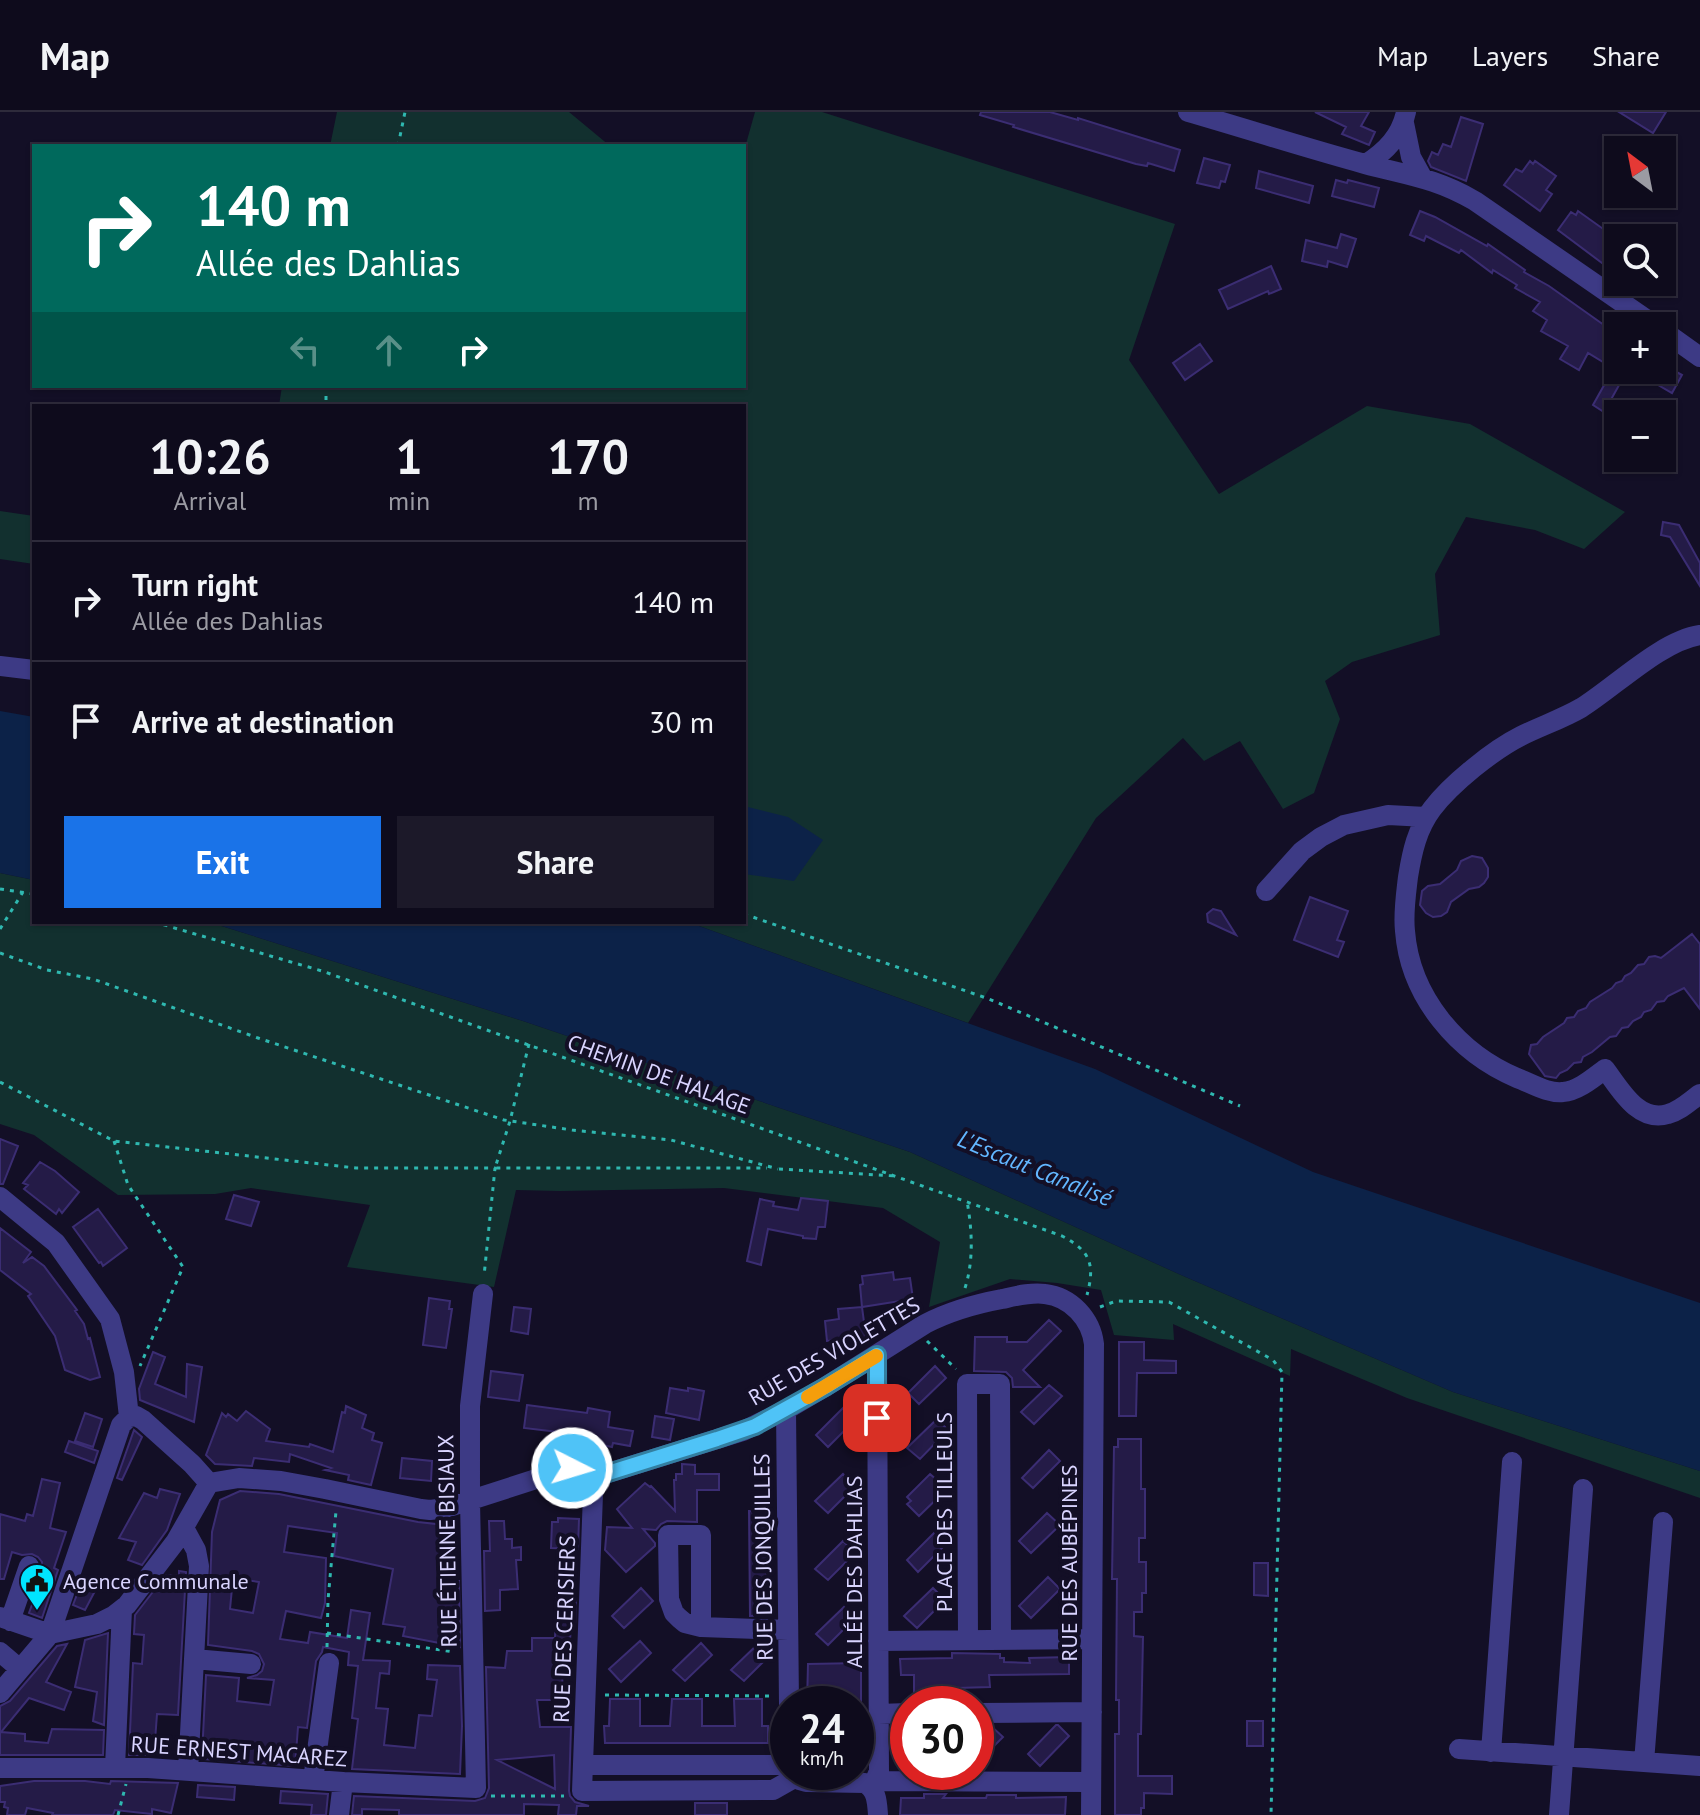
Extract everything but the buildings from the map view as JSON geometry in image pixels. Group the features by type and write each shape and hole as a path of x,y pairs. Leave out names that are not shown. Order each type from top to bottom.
{"street":[{"path":"1188,112 1249,120 1366,164 1422,177 1453,189 1636,312"},
{"path":"1366,164 1382,154 1395,140 1405,118"},
{"path":"1405,118 1411,157 1422,177"},
{"path":"1676,340 1700,357"},
{"path":"1700,635 1666,647 1581,708 1521,736 1464,777 1437,802 1418,833 1405,907 1406,944 1424,996 1457,1039 1487,1061 1508,1074 1560,1093 1570,1091 1605,1069 1628,1100 1652,1114 1669,1114 1700,1094"},
{"path":"0,666 32,670"},
{"path":"1266,891 1302,851 1344,825 1388,815 1426,817"},
{"path":"0,1197 56,1243 110,1319 123,1364 129,1417"},
{"name":"RUE ÉTIENNE BISIAUX","path":"476,1788 471,1393 483,1294"},
{"name":"RUE DES VIOLETTES","path":"209,1483 250,1478 295,1483 430,1510 446,1508 564,1470 579,1468 605,1474 755,1426 937,1318 963,1308 1044,1294 1068,1302 1082,1314"},
{"name":"RUE DES AUBÉPINES","path":"1082,1314 1094,1344 1091,1815"},
{"name":"ALLÉE DES DAHLIAS","path":"874,1785 879,1771 877,1355"},
{"name":"PLACE DES TILLEULS","path":"968,1640 967,1384 1000,1384 1001,1640"},
{"name":"RUE DES JONQUILLES","path":"786,1410 789,1686"},
{"path":"0,1693 50,1634 123,1422 129,1417 139,1417 209,1483 184,1528 132,1600 97,1624 50,1634 5,1619 29,1566"},
{"path":"967,1423 1000,1423"},
{"path":"1491,1752 1512,1462"},
{"name":"RUE DES CERISIERS","path":"582,1791 593,1494 596,1481 605,1474"},
{"path":"1559,1815 1583,1489"},
{"path":"968,1507 1000,1507"},
{"path":"1644,1762 1663,1522"},
{"path":"184,1528 196,1550 199,1566 188,1771"},
{"path":"968,1596 1001,1596"},
{"path":"122,1609 123,1767"},
{"path":"701,1627 788,1630"},
{"path":"878,1641 1092,1639"},
{"path":"0,1652 20,1669"},
{"path":"194,1659 251,1664"},
{"path":"313,1780 329,1663"},
{"path":"994,1713 1092,1712"},
{"path":"879,1714 890,1714"},
{"path":"1459,1749 1700,1766"},
{"path":"583,1765 770,1770"},
{"name":"RUE ERNEST MACAREZ","path":"0,1768 123,1767 476,1788"},
{"path":"339,1815 343,1782"},
{"path":"878,1815 874,1785 1091,1782"},
{"path":"582,1791 773,1790"}],"path":[{"path":"398,144 405,112"},
{"path":"0,889 32,894"},
{"path":"0,929 23,892"},
{"path":"746,915 989,999 1240,1106"},
{"name":"CHEMIN DE HALAGE","path":"161,924 322,971 1062,1236 1084,1251 1092,1271 1082,1314"},
{"path":"0,953 47,970 93,979 258,1038 510,1121 671,1140 778,1169"},
{"path":"483,1294 495,1168 529,1044"},
{"path":"0,1082 114,1141 356,1168 745,1167 900,1176"},
{"path":"114,1141 128,1185 183,1267 139,1368"},
{"path":"963,1308 971,1236 967,1200"},
{"path":"1082,1314 1116,1301 1169,1302 1273,1360 1282,1372 1271,1815"},
{"path":"916,1330 964,1376 967,1384"},
{"path":"329,1663 326,1656 328,1600 337,1491"},
{"path":"327,1633 472,1655"},
{"path":"586,1694 770,1699"},
{"path":"118,1815 123,1767"},
{"path":"476,1788 483,1796 576,1796 582,1791"}],"green space":[{"path":"337,112 569,112 608,144 330,144"},
{"path":"755,112 822,112 1175,224 1129,360 1219,494 1367,406 1470,424 1625,512 1584,549 1535,530 1466,517 1435,574 1440,635 1352,662 1325,681 1340,719 1314,793 1283,809 1240,741 1204,761 1183,738 1096,818 968,1023 694,924 746,924 746,404 279,404 282,388 746,388 746,144"},
{"path":"0,511 32,516 32,564 0,559"},
{"path":"0,873 32,880 32,924 215,924 523,1021 910,1152 1181,1275 1453,1392 1700,1471 1700,1498 1407,1398 1291,1349 1290,1376 1173,1324 1174,1340 1114,1335 1101,1290 1010,1279 929,1307 940,1242 883,1208 724,1188 516,1190 494,1287 347,1267 370,1205 251,1188 215,1194 118,1195 34,1135 0,1124"}],"water":[{"path":"0,711 32,717 32,880 0,873"},
{"path":"746,806 788,817 823,840 794,881 746,874"},
{"name":"L'Escaut Canalisé","path":"215,924 694,924 1095,1069 1313,1172 1700,1303 1700,1471 1453,1392 1181,1275 910,1152 523,1021"}],"slow traffic":[{"path":"808,1397 876,1356"}],"place":[{"name":"Agence Communale","path":"37,1612"}],"route":[{"path":"572,1468 605,1474 743,1431 799,1402 877,1355 877,1418"}]}
